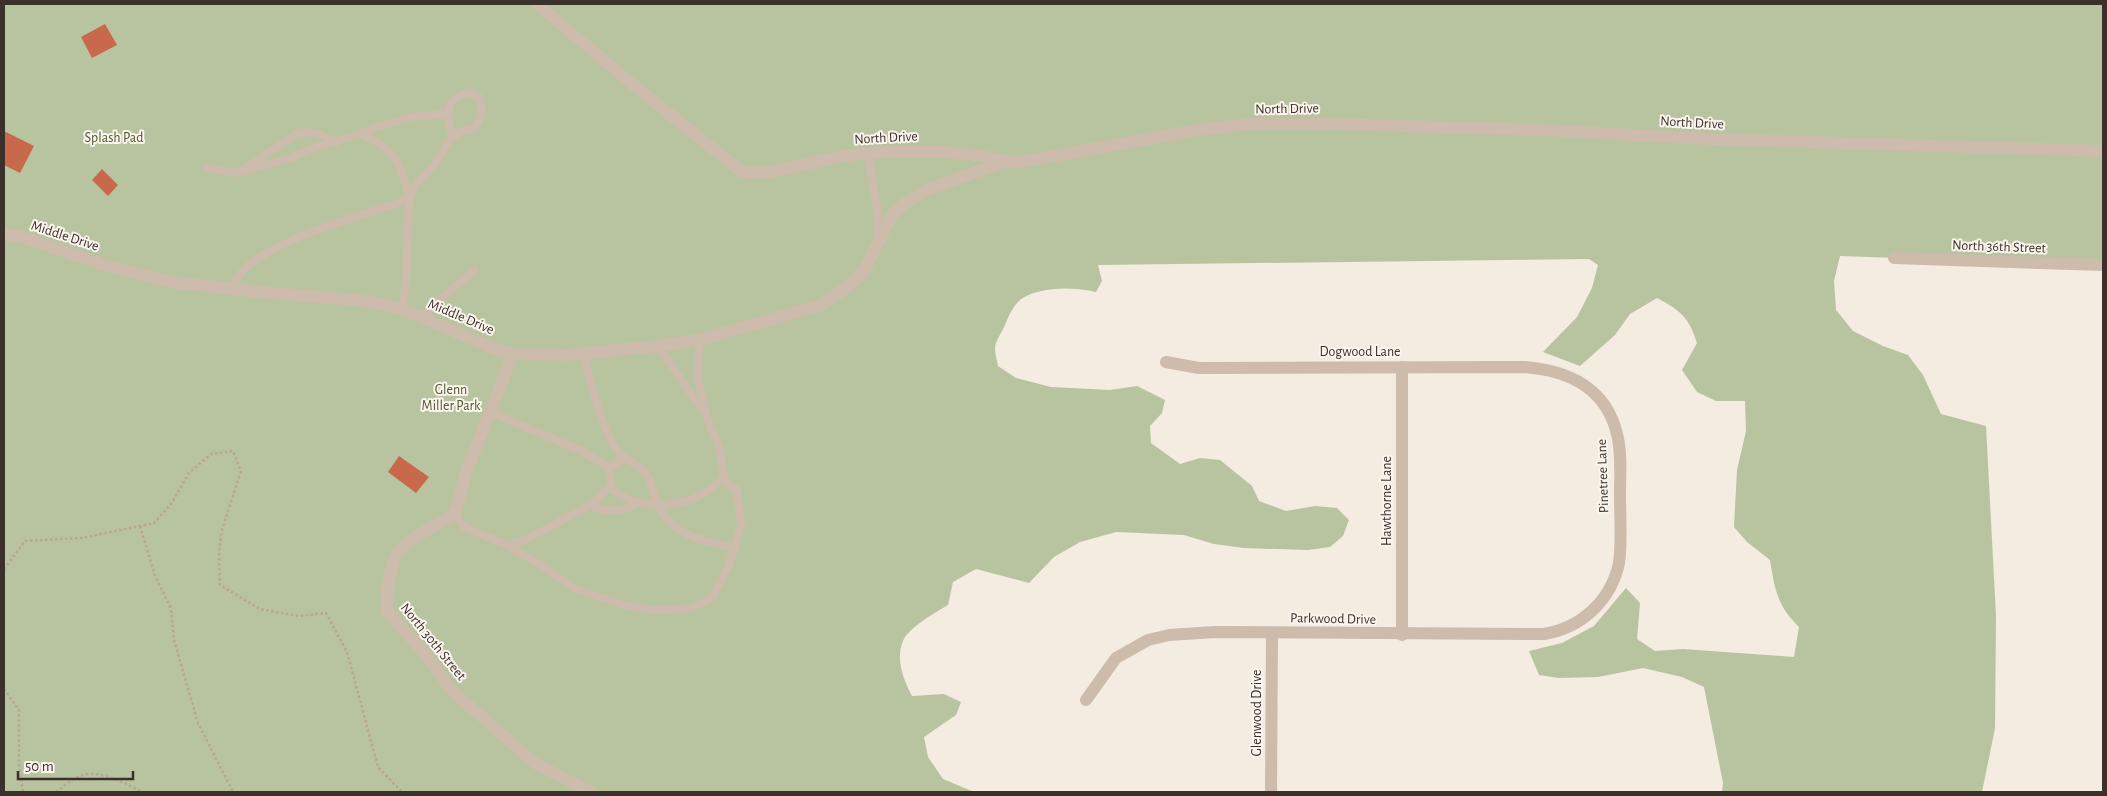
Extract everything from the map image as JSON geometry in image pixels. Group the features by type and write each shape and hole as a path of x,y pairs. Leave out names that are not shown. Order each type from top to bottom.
{"street":[{"name":"North Drive","path":"537,4 734,166 748,174 762,174 819,159 904,150 967,154 1004,162 1020,162 1198,130 1259,124 1330,124 1532,130 1720,139 2103,151"},
{"name":"Middle Drive","path":"4,234 18,236 107,266 171,282 356,300 402,310 500,351 513,354 542,356 584,354 699,340 821,305 850,285 864,271 892,214 904,204 926,190 1004,162"},
{"name":"North 36th Street","path":"1894,258 2103,265"},
{"path":"455,514 465,475 513,354"},
{"name":"Dogwood Lane","path":"1166,362 1199,368 1523,367 1555,371"},
{"name":"Hawthorne Lane","path":"1402,367 1402,635"},
{"name":"Pinetree Lane","path":"1555,371 1586,386 1596,395 1608,412 1618,438 1619,562 1614,579 1598,606"},
{"name":"North 30th Street","path":"455,514 422,533 398,553 388,584 387,611 427,656 452,691 536,764 591,792"},
{"name":"Parkwood Drive","path":"1086,700 1116,658 1148,640 1169,635 1272,633 1402,635 1544,634 1556,632 1585,618 1598,606"},
{"name":"Glenwood Drive","path":"1271,792 1272,633"}],"lane":[{"path":"229,288 248,266 280,247 320,230 409,199 416,184 434,165 452,137 463,131 474,129 481,119 483,108 479,97 470,92 458,96 449,103 446,114 452,137"},
{"path":"206,168 238,173 411,116 446,114"},
{"path":"238,173 298,133 308,131 320,134 336,142"},
{"path":"360,134 382,144 392,154 401,166 409,199 406,281 402,310"},
{"path":"868,153 877,208 878,242"},
{"path":"421,317 474,270"},
{"path":"455,514 464,527 507,546 536,562 576,589 627,606 659,610 691,608 712,598 728,567 741,526 737,490 724,481 720,449 707,418 698,379 699,340"},
{"path":"658,346 707,418"},
{"path":"584,354 592,389 610,437 620,454 644,471 652,484 656,500 674,528 704,542 734,548"},
{"path":"490,412 582,451 609,467"},
{"path":"609,467 626,458"},
{"path":"609,467 612,489 621,497 660,506 694,498 724,477"},
{"path":"507,546 527,539 590,505 611,486"},
{"path":"590,505 597,509 622,510 631,508 638,502"}],"path":[{"path":"4,569 25,541 82,538 154,522 171,504 189,473 211,454 233,451 241,471 221,533 219,556 220,585 260,609 298,616 326,613 347,652 378,767 402,792"},
{"path":"140,526 155,576 171,608 174,640 198,723 233,792"},
{"path":"4,689 18,710 18,763 23,792"},
{"path":"56,792 68,783 89,774 124,782 142,792"}],"green space":[{"name":"Glenn Miller Park","path":"4,4 2103,4 2103,265 1840,256 1834,281 1836,310 1853,331 1883,346 1908,355 1923,375 1941,414 1986,426 1996,616 1995,728 1982,792 1722,792 1723,783 1704,687 1682,677 1643,668 1598,677 1559,678 1539,675 1529,651 1562,643 1594,626 1626,588 1640,603 1637,639 1655,651 1683,649 1794,657 1799,627 1781,604 1770,560 1747,542 1734,527 1737,470 1746,431 1745,401 1716,401 1697,392 1682,370 1697,343 1691,327 1683,315 1672,306 1657,298 1630,314 1615,335 1580,366 1543,352 1577,317 1592,288 1598,265 1589,259 1098,265 1102,281 1096,292 1078,289 1059,289 1040,291 1023,298 1014,307 996,342 995,349 998,366 1016,378 1051,387 1110,390 1137,386 1165,400 1162,413 1150,426 1151,443 1180,464 1200,458 1220,460 1252,486 1259,501 1286,511 1315,506 1337,508 1349,520 1343,536 1330,547 1308,550 1244,548 1214,544 1184,535 1116,532 1080,542 1054,557 1029,583 976,569 953,582 948,605 923,621 906,636 901,648 900,662 906,684 912,696 944,694 961,702 956,715 924,737 928,757 943,779 974,792 4,792"}],"building":[{"path":"105,24 117,45 92,58 81,37"},
{"path":"4,131 34,146 20,173 4,165"},
{"path":"102,169 118,185 108,196 92,180"},
{"path":"399,456 429,477 416,493 388,472"}],"park label":[{"name":"Splash Pad","path":"114,138"}]}
